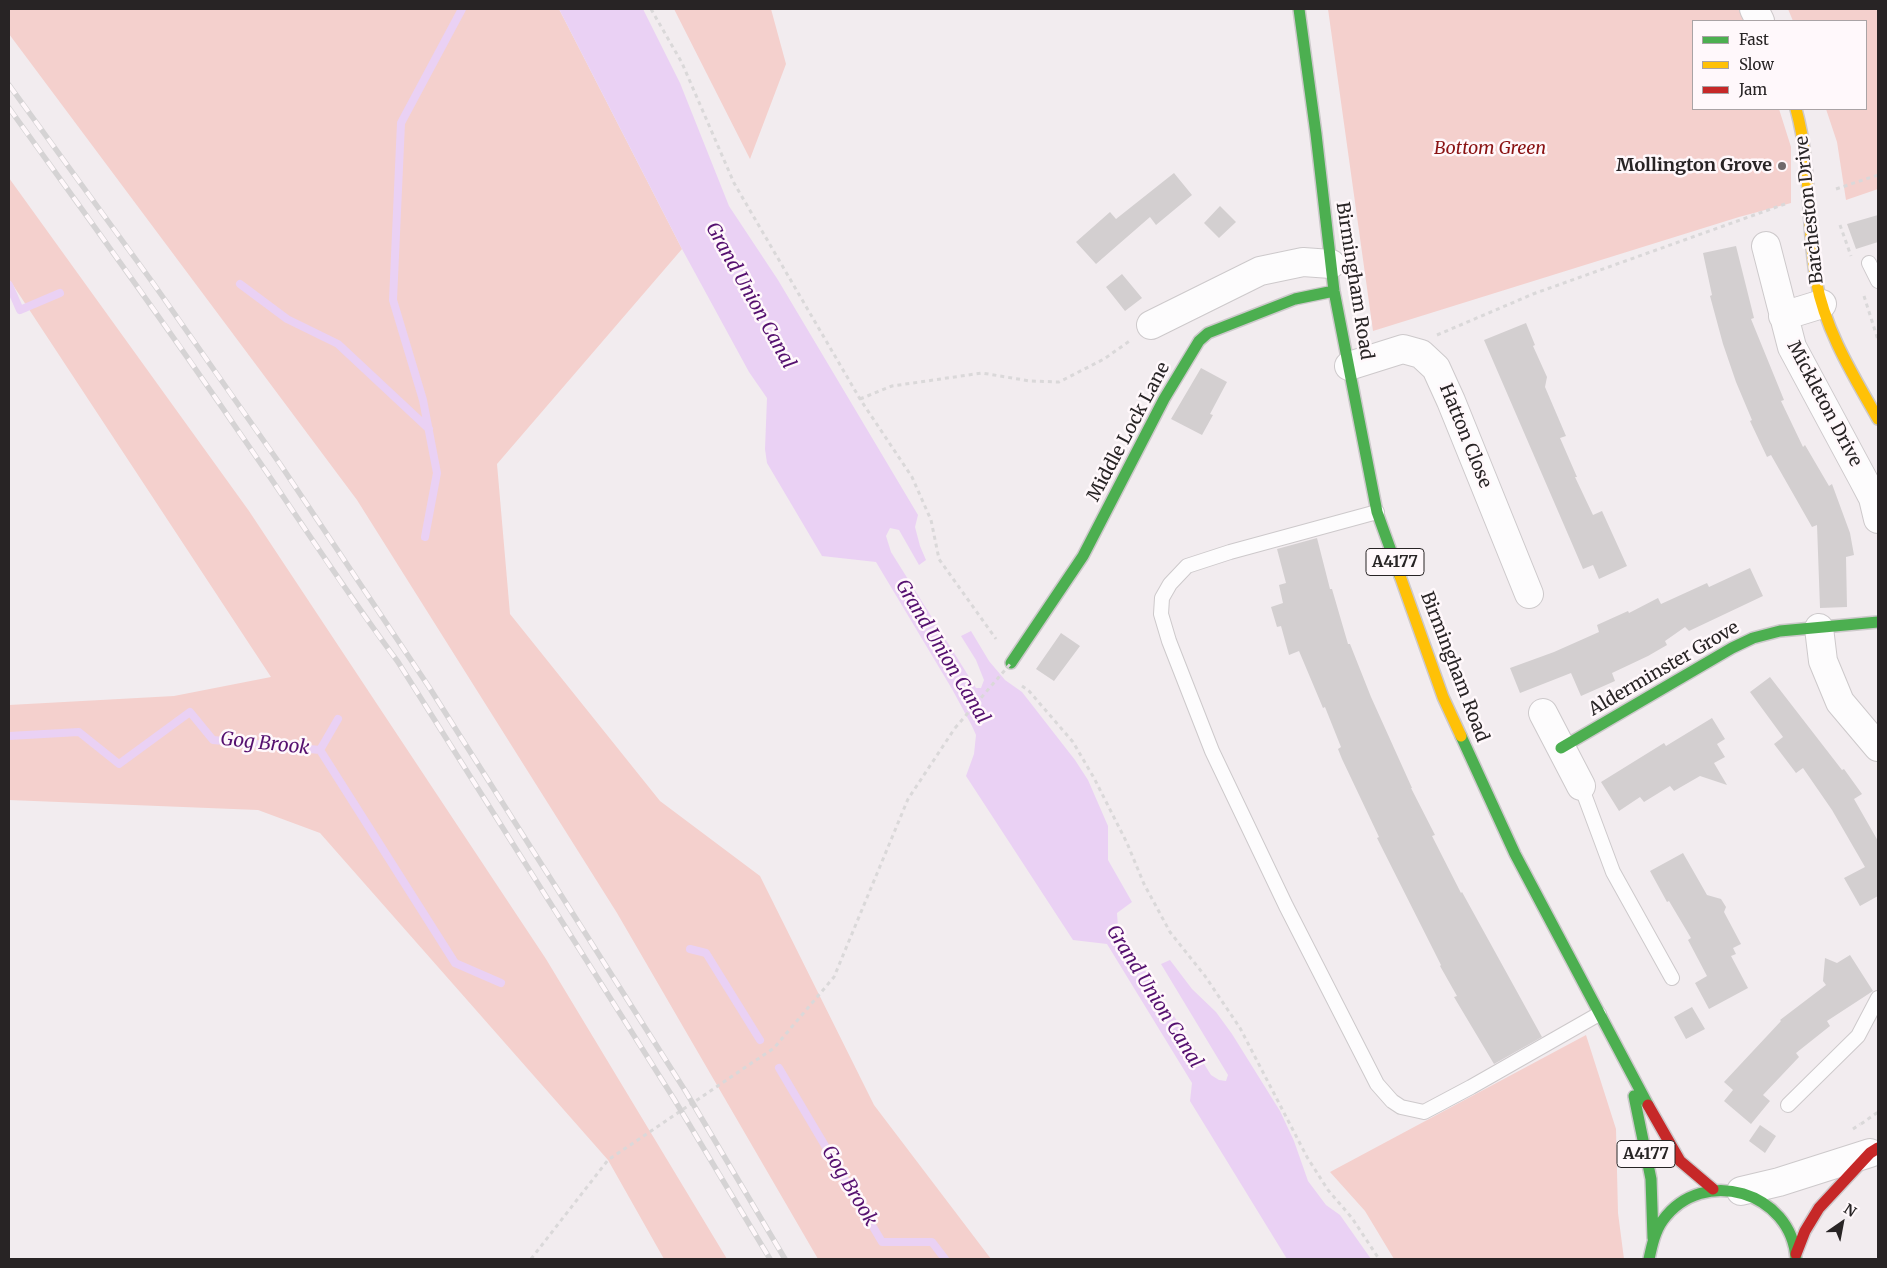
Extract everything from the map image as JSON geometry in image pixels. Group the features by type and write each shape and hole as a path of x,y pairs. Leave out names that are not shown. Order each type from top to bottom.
{"main road":[{"name":"Birmingham Road","path":"1299,9 1334,291 1377,512 1443,697 1515,854 1629,1072 1680,1161 1713,1190"},
{"name":"Barcheston Drive","path":"1796,110 1800,121 1806,162 1814,261 1822,304 1848,364 1878,419"},
{"name":"Middle Lock Lane","path":"1007,666 1084,556 1164,399 1199,342 1208,333 1295,299 1334,291"},
{"name":"Alderminster Grove","path":"1561,748 1732,648 1754,638 1780,631 1878,622"},
{"name":"Birmingham Road","path":"1629,1072 1651,1179 1653,1238 1649,1259"},
{"path":"1796,1257 1805,1232 1819,1208 1874,1150"},
{"name":"Birmingham Road","path":"1653,1238 1664,1218 1681,1202 1696,1194 1713,1190 1741,1192 1760,1199 1776,1213 1788,1230 1796,1257"}],"street":[{"name":"Mickleton Drive","path":"1766,246 1792,347 1869,491 1878,518"},
{"path":"1151,325 1260,271 1302,262 1331,264"},
{"name":"Mickleton Drive","path":"1783,316 1822,304"},
{"path":"1349,366 1403,349"},
{"name":"Hatton Close","path":"1403,349 1420,354 1436,368 1455,410 1529,594"},
{"path":"1818,628 1823,661 1840,702 1878,747"},
{"path":"1543,713 1581,786"},
{"path":"1741,1192 1779,1182 1874,1150"}],"lane":[{"path":"1869,263 1878,281"},
{"path":"1377,512 1230,552 1187,566 1170,584 1162,598 1161,614 1169,640 1212,751 1286,906 1377,1084 1392,1101 1401,1107 1424,1112 1599,1014"},
{"path":"1581,786 1613,872 1672,978"},
{"path":"1788,1105 1858,1036 1878,998"}],"path":[{"path":"651,9 682,63 734,183 860,399 912,477 931,520 939,559 999,642"},
{"path":"1403,349 1532,294 1776,206 1878,175"},
{"path":"1838,221 1854,265"},
{"path":"1862,291 1878,340"},
{"path":"860,399 892,386 982,373 1030,381 1059,382 1104,359 1151,325"},
{"path":"1007,666 1008,674"},
{"path":"531,1259 608,1160 774,1048 834,976 908,799 955,728 1007,666"},
{"path":"1018,683 1029,691 1073,742 1094,778 1127,843 1144,884 1170,932 1205,976 1240,1028 1307,1157 1328,1190 1352,1218 1378,1259"}],"green space":[{"path":"9,9 559,9 682,249 497,464 510,614 660,801 760,876 874,1105 991,1259 818,1259 617,913 357,500 9,34"},
{"path":"674,9 771,9 786,64 750,159"},
{"name":"Bottom Green","path":"1328,9 1738,9 1745,20 1692,20 1692,110 1779,110 1791,147 1791,203 1739,217 1373,331"},
{"path":"1788,9 1878,9 1878,189 1846,200 1837,142 1826,110 1867,110 1867,20 1793,20"},
{"path":"9,178 249,511 546,959 727,1259 664,1259 608,1160 320,833 258,810 9,800 9,705 174,696 271,677 9,279"},
{"path":"1586,1035 1616,1129 1618,1213 1624,1259 1394,1259 1365,1211 1330,1172"}],"water":[{"name":"Grand Union Canal","path":"559,9 643,9 680,83 729,206 778,280 918,515 915,527 926,560 919,565 899,530 890,528 886,536 891,552 976,688 981,688 984,680 976,660 961,636 971,631 989,661 1005,680 1022,692 1075,760 1088,780 1108,826 1108,860 1132,902 1117,913 1118,927 1211,1075 1219,1080 1226,1081 1228,1075 1161,964 1170,960 1192,989 1216,1012 1280,1111 1294,1141 1308,1181 1326,1205 1340,1215 1371,1259 1287,1259 1190,1101 1192,1083 1107,944 1073,940 966,776 974,754 976,735 952,689 876,562 822,556 767,463 765,449 767,398 749,372 682,249"}],"building":[{"path":"1174,173 1192,195 1156,225 1150,217 1096,264 1076,242 1110,212 1116,219"},
{"path":"1220,206 1236,222 1219,238 1204,223"},
{"path":"1878,215 1878,242 1856,249 1847,224"},
{"path":"1736,246 1754,318 1751,319 1784,400 1781,401 1803,447 1805,445 1829,486 1832,484 1850,533 1854,555 1846,557 1847,607 1820,608 1817,525 1812,527 1771,455 1767,457 1750,421 1752,420 1723,344 1710,296 1712,295 1703,253"},
{"path":"1122,274 1142,298 1125,311 1106,287"},
{"path":"1526,323 1535,345 1533,346 1547,377 1545,387 1566,436 1560,438 1577,477 1575,477 1593,515 1602,511 1627,566 1599,579 1593,565 1583,569 1484,340"},
{"path":"1201,368 1227,382 1210,414 1213,415 1202,435 1171,419"},
{"path":"1317,538 1330,589 1332,589 1348,644 1350,644 1411,788 1435,835 1432,836 1461,893 1542,1037 1494,1064 1454,997 1457,996 1440,966 1377,838 1379,837 1338,749 1341,747 1325,707 1323,708 1299,651 1289,655 1281,626 1277,627 1271,607 1283,603 1279,585 1286,583 1277,549"},
{"path":"1750,568 1763,596 1689,631 1685,627 1665,641 1667,645 1612,673 1615,681 1581,696 1571,673 1520,693 1510,668 1554,652 1599,632 1597,625 1628,611 1629,613 1658,598 1661,604 1707,583 1709,587"},
{"path":"1061,633 1080,646 1054,681 1036,669"},
{"path":"1770,677 1862,794 1854,799 1878,841 1878,896 1860,906 1844,878 1865,867 1832,810 1803,768 1796,773 1774,744 1783,737 1750,692"},
{"path":"1712,718 1725,739 1717,744 1725,757 1714,763 1727,785 1700,776 1674,791 1670,786 1644,802 1640,797 1619,811 1601,782 1664,743 1666,746"},
{"path":"1683,853 1707,895 1721,899 1726,907 1724,912 1741,944 1733,948 1736,954 1731,956 1748,988 1709,1009 1695,983 1707,976 1688,940 1691,938 1669,901 1667,902 1650,871"},
{"path":"1850,955 1873,991 1827,1021 1830,1026 1796,1053 1799,1057 1763,1095 1770,1101 1751,1124 1724,1101 1733,1090 1724,1082 1780,1020 1826,985 1823,981 1825,958 1837,963"},
{"path":"1692,1007 1705,1029 1686,1039 1674,1017"},
{"path":"1760,1125 1776,1136 1765,1153 1749,1141"}],"waterway":[{"path":"425,537 437,473 423,400 393,300 401,123 462,9"},
{"path":"240,284 287,319 338,344 429,429"},
{"path":"9,285 20,310 60,293"},
{"name":"Gog Brook","path":"9,736 79,732 119,764 190,712 213,740 320,750 455,963 501,983"},
{"path":"320,750 338,719"},
{"name":"Gog Brook","path":"690,949 706,953 760,1040"},
{"name":"Gog Brook","path":"779,1068 882,1242 932,1242 945,1259"}],"railway":[{"path":"9,85 153,283 280,464 429,687 686,1092 785,1259"},
{"path":"9,108 182,350 398,662 674,1099 770,1259"}],"traffic: fast":[{"path":"1299,9 1334,291 1377,512 1400,576"},
{"path":"1011,663 1083,556 1164,399 1199,341 1208,333 1295,299 1334,291"},
{"path":"1561,748 1732,648 1753,638 1780,631 1878,622"},
{"path":"1461,736 1515,854 1648,1105"},
{"path":"1634,1096 1651,1179 1653,1238"},
{"path":"1649,1259 1654,1238 1660,1224 1680,1203 1700,1193 1722,1191 1743,1194 1763,1203 1779,1217 1791,1236 1796,1259"}],"traffic: slow":[{"path":"1796,110 1807,173 1813,258 1820,299 1841,352 1878,419"},
{"path":"1400,576 1443,697 1461,736"}],"traffic: jam":[{"path":"1648,1105 1680,1161 1713,1189"},
{"path":"1796,1254 1805,1231 1819,1208 1870,1153 1878,1148"}],"place":[{"name":"Mollington Grove","path":"1782,166"}]}
